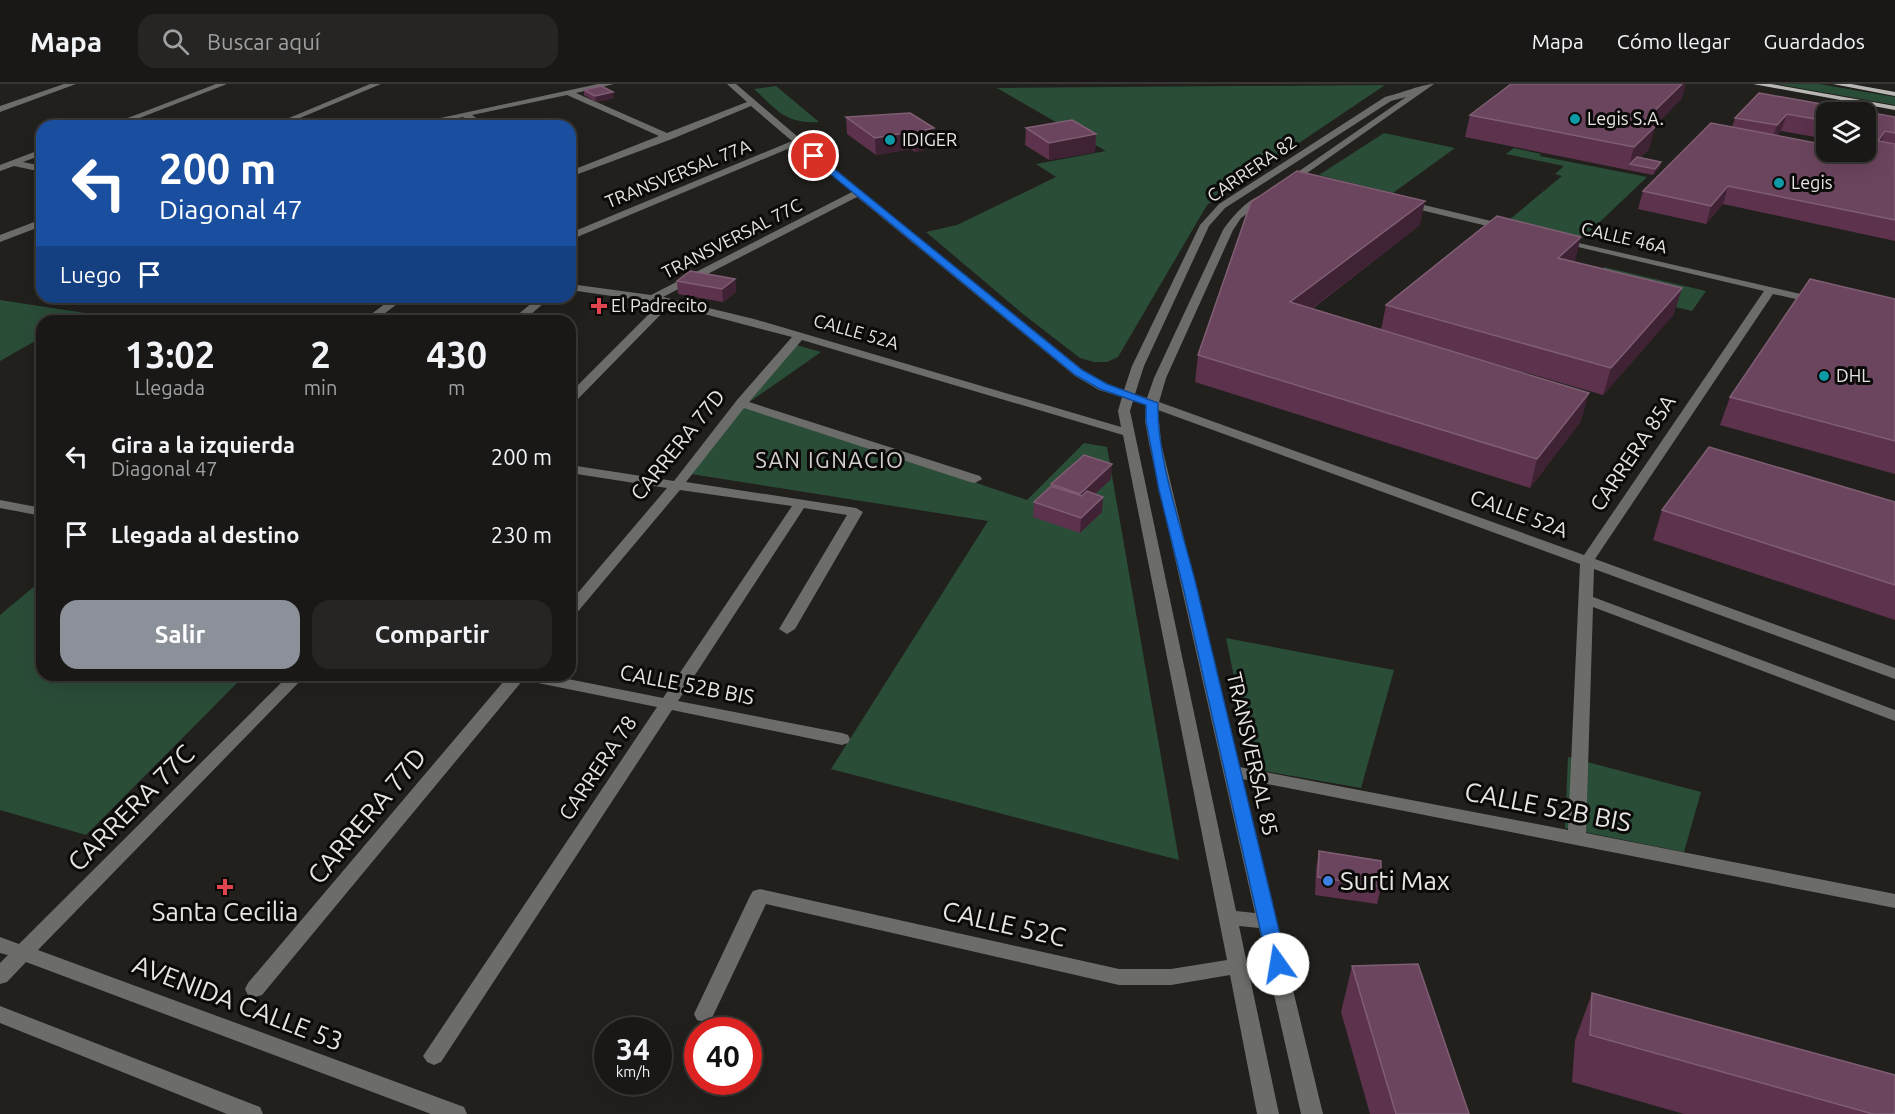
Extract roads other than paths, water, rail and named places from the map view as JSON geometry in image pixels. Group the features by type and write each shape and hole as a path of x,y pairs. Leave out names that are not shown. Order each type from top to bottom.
{"main road":[{"path":"1756,84 1895,108"},
{"path":"1837,84 1895,94"}],"street":[{"path":"0,109 72,84"},
{"path":"127,120 223,84"},
{"path":"346,84 372,86"},
{"path":"436,120 610,84"},
{"name":"CALLE 52A","path":"731,84 858,193 1079,373 1103,387 1895,674"},
{"name":"CARRERA 82","path":"1152,403 1160,378 1228,230 1238,216 1430,84"},
{"path":"289,120 372,86"},
{"name":"CARRERA 82","path":"1128,395 1138,366 1205,225 1222,206 1388,99 1420,91"},
{"path":"568,93 669,137"},
{"path":"576,172 751,103"},
{"path":"464,114 474,120"},
{"name":"TRANSVERSAL 77A","path":"576,234 798,142"},
{"path":"0,168 36,154"},
{"path":"0,161 36,169"},
{"path":"1275,172 1308,180"},
{"name":"TRANSVERSAL 77C","path":"654,298 858,193"},
{"path":"1388,199 1514,229"},
{"path":"0,239 36,224"},
{"name":"CALLE 46A","path":"1548,237 1827,303"},
{"name":"CALLE 52A","path":"576,288 668,301 800,336 1128,433"},
{"name":"CARRERA 85A","path":"1587,561 1770,290"},
{"path":"576,394 668,301"},
{"path":"376,315 393,303"},
{"path":"524,315 538,303"},
{"name":"CARRERA 77D","path":"576,605 677,485 741,403 800,336"},
{"path":"1128,395 1124,411 1128,433 1268,1114"},
{"path":"741,403 975,479"},
{"name":"TRANSVERSAL 85","path":"1152,403 1151,421 1157,455 1312,1114"},
{"path":"576,469 856,512 787,629"},
{"path":"0,504 36,511"},
{"name":"CARRERA 78","path":"434,1056 800,504"},
{"path":"1577,838 1587,561"},
{"path":"1585,599 1895,716"},
{"name":"CARRERA 77C","path":"0,976 292,681"},
{"name":"CARRERA 77D","path":"255,989 513,681"},
{"name":"CALLE 52B BIS","path":"553,681 842,739"},
{"name":"CALLE 52B BIS","path":"1233,772 1264,776 1895,901"},
{"name":"CALLE 52C","path":"704,1014 760,896 1119,978 1171,977 1238,966"},
{"path":"1228,918 1268,921"},
{"name":"AVENIDA CALLE 53","path":"0,945 96,978 456,1114"},
{"path":"0,1014 252,1114"}],"place":[{"name":"Legis S.A.","path":"1575,119"},
{"name":"IDIGER","path":"890,140"},
{"name":"Legis","path":"1779,183"},
{"name":"El Padrecito","path":"599,306"},
{"name":"DHL","path":"1824,376"},
{"name":"Surti Max","path":"1328,881"},
{"name":"Santa Cecilia","path":"225,887"}],"district":[{"name":"SAN IGNACIO","path":"830,460"}]}
